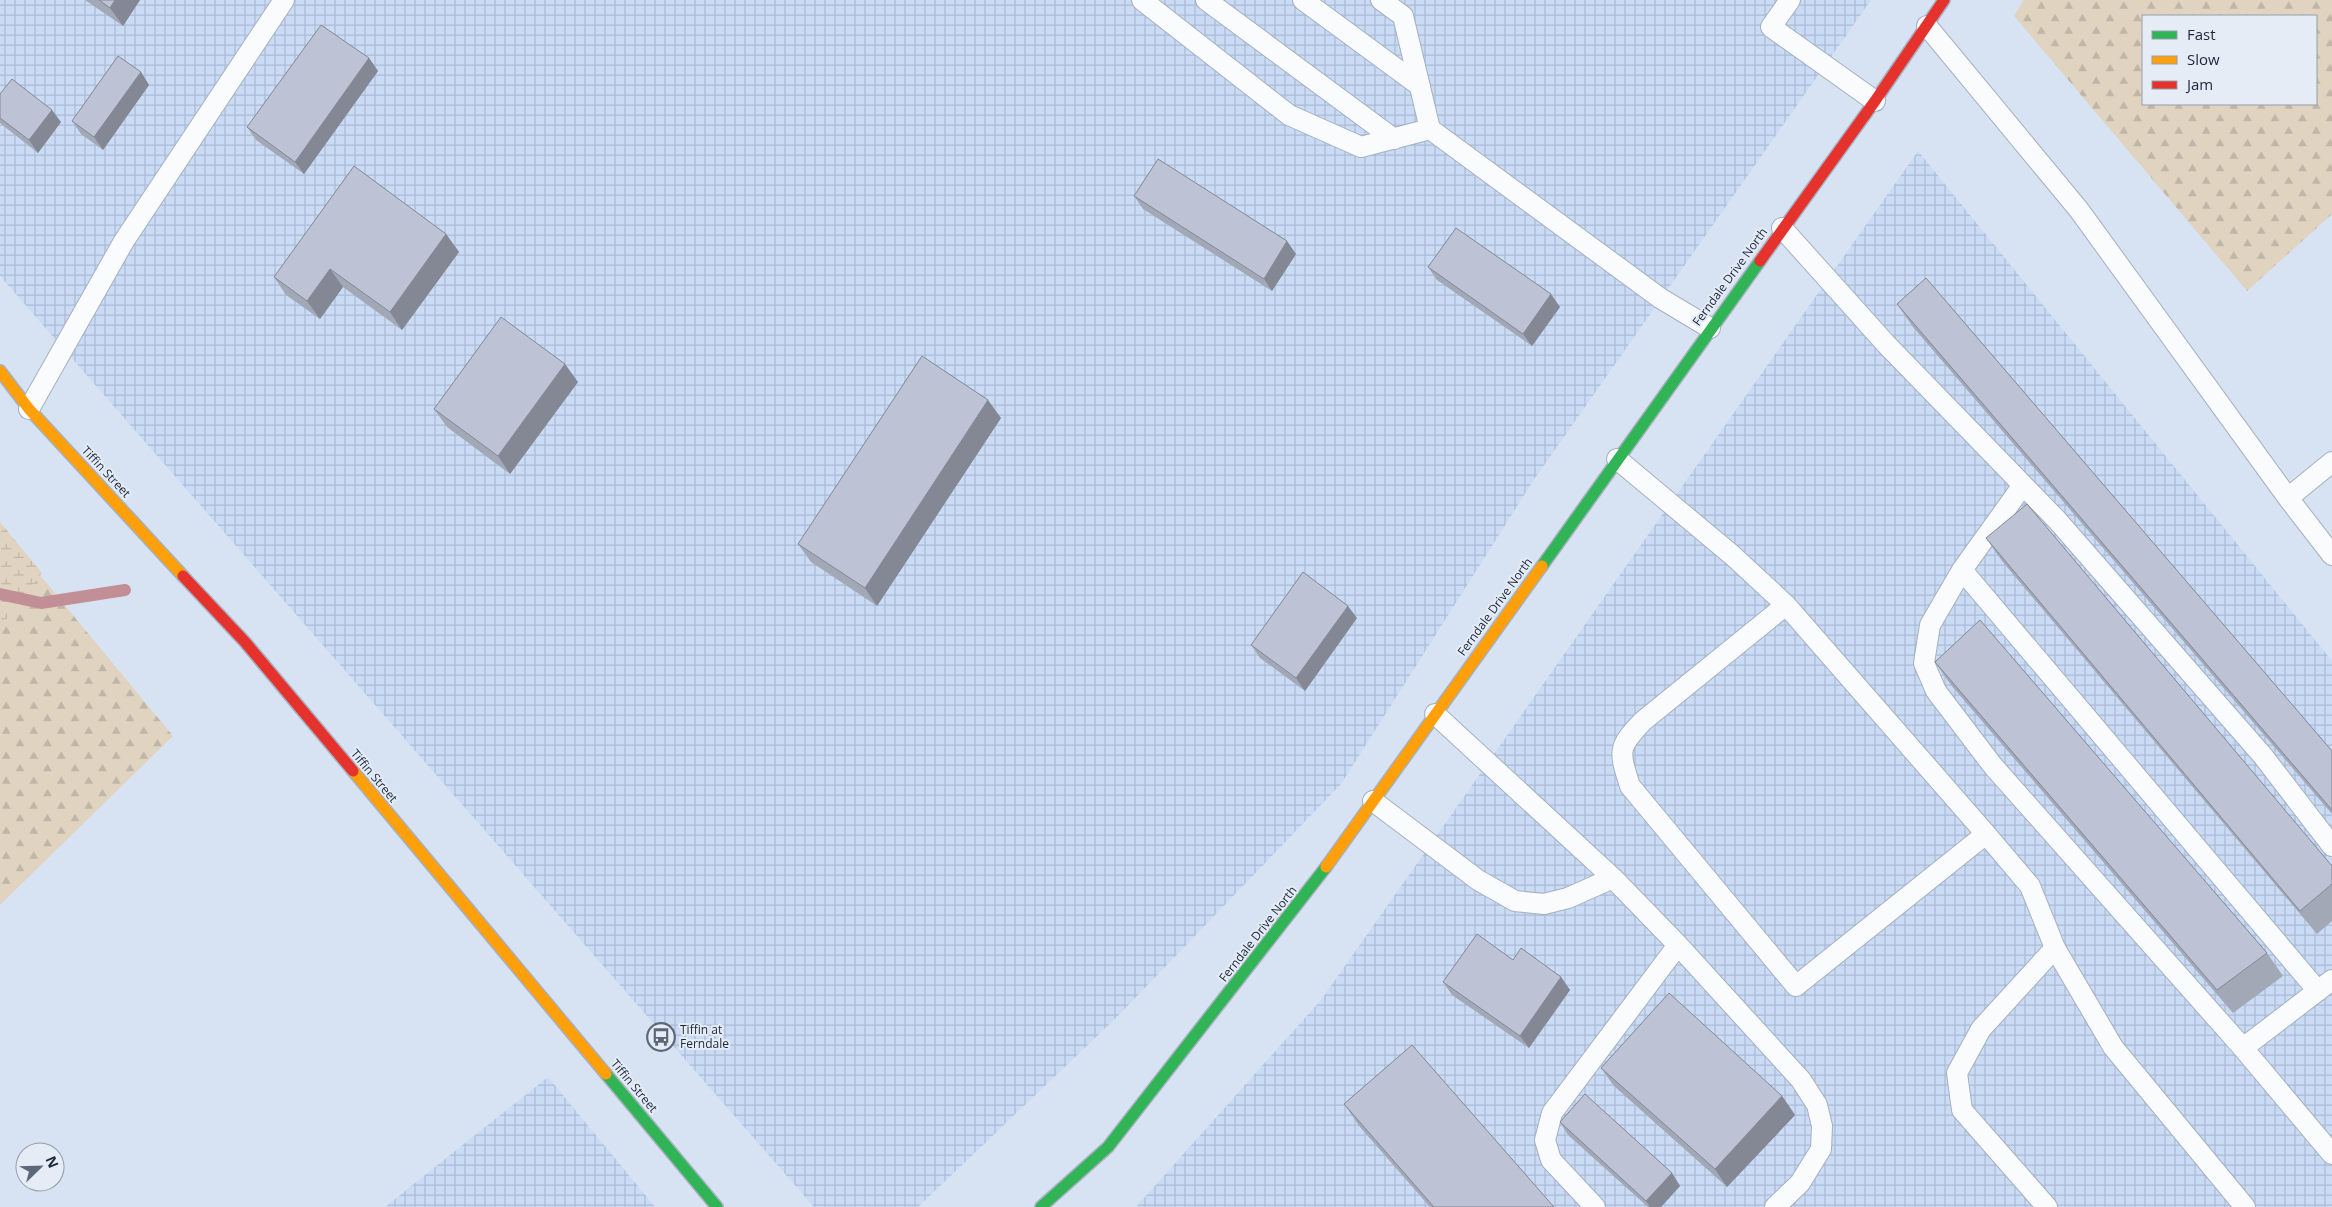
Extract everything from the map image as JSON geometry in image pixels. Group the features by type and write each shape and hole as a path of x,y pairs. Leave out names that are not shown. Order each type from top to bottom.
{"main road":[{"name":"Ferndale Drive North","path":"1041,1207 1108,1147 1306,895 1710,328 1875,101 1944,0"},
{"name":"Tiffin Street","path":"0,371 29,409 245,642 717,1207"}],"lane":[{"path":"29,409 124,241 284,0"},
{"path":"1142,0 1289,115 1362,147 1430,129"},
{"path":"1206,0 1394,139"},
{"path":"1303,0 1420,86"},
{"path":"1381,0 1403,16 1430,129 1660,298 1710,328"},
{"path":"1790,0 1771,27 1875,101"},
{"path":"1927,26 2080,210 2288,498 2332,555"},
{"path":"1782,228 1886,344 2057,520 2263,756 2332,846"},
{"path":"1617,459 1732,555 1786,605 2030,886 2055,948 2113,1047 2245,1207"},
{"path":"2288,498 2332,462"},
{"path":"2023,485 1962,570 1930,625 1924,663 1936,691 1993,766 2243,1048 2332,1154"},
{"path":"1962,570 2325,986 2243,1048"},
{"path":"1786,605 1642,721 1624,740 1621,759 1630,786 1796,986 1986,834"},
{"path":"1435,714 1613,878 1678,945 1801,1080 1817,1105 1822,1126 1821,1149 1800,1182 1775,1207"},
{"path":"1373,801 1478,880 1515,902 1544,904 1568,898 1613,878"},
{"path":"1595,1207 1551,1160 1545,1140 1552,1113 1678,945"},
{"path":"2047,1207 1962,1110 1957,1073 1981,1029 2055,948"}],"shaded area":[{"path":"0,0 1871,0 1535,478 1341,784 1116,1018 918,1207 814,1207 0,276"},
{"path":"1918,151 2332,661 2332,1207 1136,1207 1321,1000"},
{"path":"548,1077 655,1207 385,1207"}],"green space":[{"path":"2024,0 2332,0 2332,214 2247,291 2014,16"},
{"path":"0,522 42,573 0,628"},
{"path":"0,527 173,736 0,905"}],"building":[{"path":"99,0 115,0 110,8"},
{"path":"321,25 369,58 295,162 247,127"},
{"path":"118,56 141,72 94,137 72,121"},
{"path":"12,79 52,110 29,140 0,118 0,94"},
{"path":"1158,159 1287,241 1264,279 1134,196"},
{"path":"354,166 446,234 390,312 330,269 307,301 274,277"},
{"path":"1456,228 1551,294 1523,334 1428,267"},
{"path":"1926,278 2332,751 2332,810 1897,304"},
{"path":"501,317 565,364 498,456 434,409"},
{"path":"922,356 988,400 865,588 798,544"},
{"path":"2027,504 2332,866 2332,884 2300,911 1986,538"},
{"path":"1303,572 1348,606 1296,678 1251,645"},
{"path":"1980,620 2267,953 2217,990 1935,662"},
{"path":"1477,934 1513,960 1521,948 1561,977 1520,1036 1443,982"},
{"path":"1669,993 1782,1096 1715,1169 1601,1068"},
{"path":"1412,1045 1554,1207 1434,1207 1344,1104"},
{"path":"1585,1094 1672,1173 1646,1201 1560,1122"}],"waterway":[{"path":"0,594 41,603 125,590"}],"traffic: fast":[{"path":"1542,566 1760,261"},
{"path":"1041,1207 1108,1147 1326,867"},
{"path":"606,1074 717,1207"}],"traffic: slow":[{"path":"0,371 29,409 183,576"},
{"path":"1326,867 1542,566"},
{"path":"353,771 606,1074"}],"traffic: jam":[{"path":"1760,261 1875,101 1944,0"},
{"path":"183,576 245,642 353,771"}],"place":[{"name":"Tiffin at Ferndale","path":"661,1037"}]}
